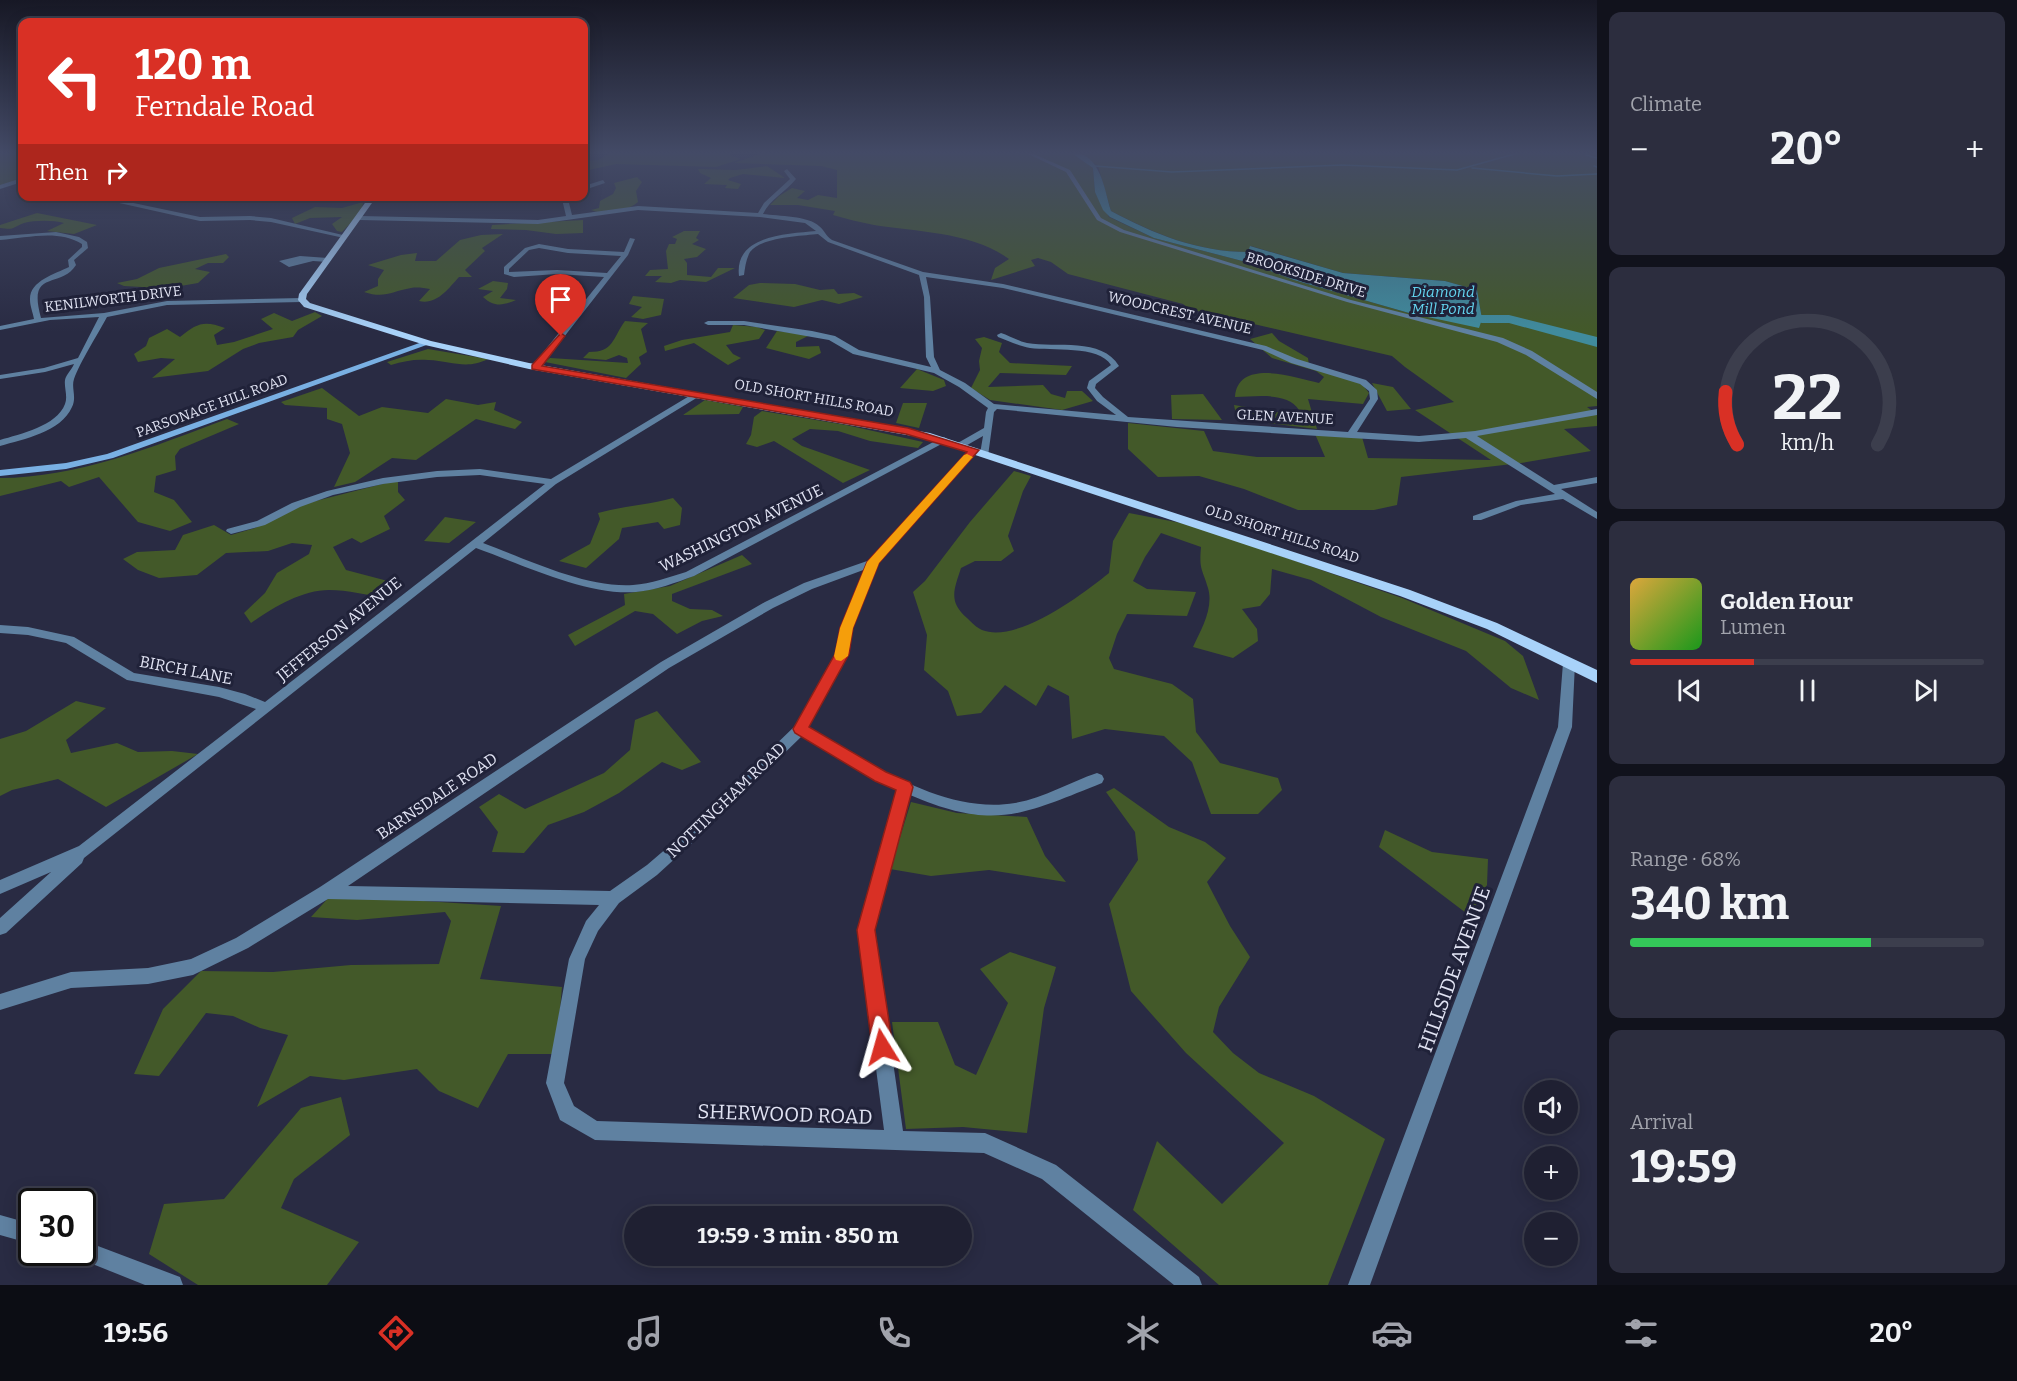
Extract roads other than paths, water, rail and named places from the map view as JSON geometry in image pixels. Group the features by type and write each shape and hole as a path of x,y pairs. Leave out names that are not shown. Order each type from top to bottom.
{"main road":[{"path":"302,300 303,294 364,212"},
{"name":"OLD SHORT HILLS ROAD","path":"302,300 315,309 428,343 536,367 908,431 944,440 1406,592 1492,626 1597,677"}],"street":[{"path":"166,212 200,219 271,220 344,236"},
{"path":"568,212 570,219"},
{"path":"360,218 506,222 570,219 618,212"},
{"path":"710,212 806,221 817,227 830,241 922,274 927,297 930,357 937,371"},
{"name":"BROOKSIDE DRIVE","path":"1095,212 1100,219 1122,231 1349,301 1500,340 1529,353 1597,396"},
{"path":"741,275 747,250 753,246 790,236 820,232"},
{"path":"0,238 60,235 74,237 85,243 85,248 71,260 73,265 71,268 38,285 33,298 38,320"},
{"path":"536,367 626,254 632,239"},
{"path":"610,274 557,272 514,275 506,273 506,268 527,249 539,246 568,251 626,254"},
{"path":"312,259 327,260"},
{"name":"WOODCREST AVENUE","path":"922,274 1003,285 1206,333 1266,348 1294,361 1344,375 1373,390 1374,399 1351,435"},
{"name":"KENILWORTH DRIVE","path":"0,328 38,320 105,315 167,303 302,300"},
{"path":"69,381 105,315"},
{"path":"708,322 744,323 818,334 856,352 937,371 993,407 979,452"},
{"path":"1001,335 1026,345 1089,350 1109,357 1115,366 1092,383 1091,388 1100,399 1126,419"},
{"name":"PARSONAGE HILL ROAD","path":"0,473 58,467 110,456 428,343"},
{"path":"0,377 45,370 81,359"},
{"path":"0,443 33,433 57,421 69,405 71,394 69,381 63,374 45,370"},
{"name":"JEFFERSON AVENUE","path":"0,886 84,851 553,482 699,394"},
{"name":"GLEN AVENUE","path":"993,407 1002,406 1176,424 1419,439 1468,435 1597,412"},
{"path":"959,446 988,429"},
{"path":"1468,435 1597,516"},
{"name":"WASHINGTON AVENUE","path":"473,543 590,583 627,589 656,586 690,574 944,440"},
{"name":"NOTTINGHAM ROAD","path":"613,898 687,839 801,729 842,654 847,628 874,562 979,452"},
{"path":"231,531 261,523 296,505 330,493 383,481 438,474 480,472 553,482"},
{"path":"1552,488 1597,480"},
{"path":"1477,518 1495,509 1564,495"},
{"name":"BARNSDALE ROAD","path":"0,1002 71,980 148,976 193,967 242,943 326,892 665,665 769,605 808,586 874,562"},
{"name":"BIRCH LANE","path":"0,629 28,631 70,640 131,677 219,692 240,697 267,708"},
{"name":"HILLSIDE AVENUE","path":"1359,1285 1565,727 1569,663"},
{"path":"801,729 880,776 941,802 981,811 1015,809 1097,779"},
{"path":"895,1141 866,930 905,787"},
{"path":"0,928 84,851"},
{"path":"326,892 613,898"},
{"name":"SHERWOOD ROAD","path":"613,898 592,926 577,959 555,1083 567,1113 595,1130 985,1143 1048,1172 1191,1285"},
{"path":"0,1225 18,1230"},
{"path":"96,1255 172,1285"}],"water":[{"name":"Diamond Mill Pond","path":"1105,212 1113,212 1177,240 1212,249 1248,252 1250,246 1343,273 1445,281 1477,290 1482,319 1479,328 1409,313 1294,280 1250,263 1154,238 1110,217"}],"waterway":[{"path":"1451,312 1482,319 1509,319 1597,342"}]}
